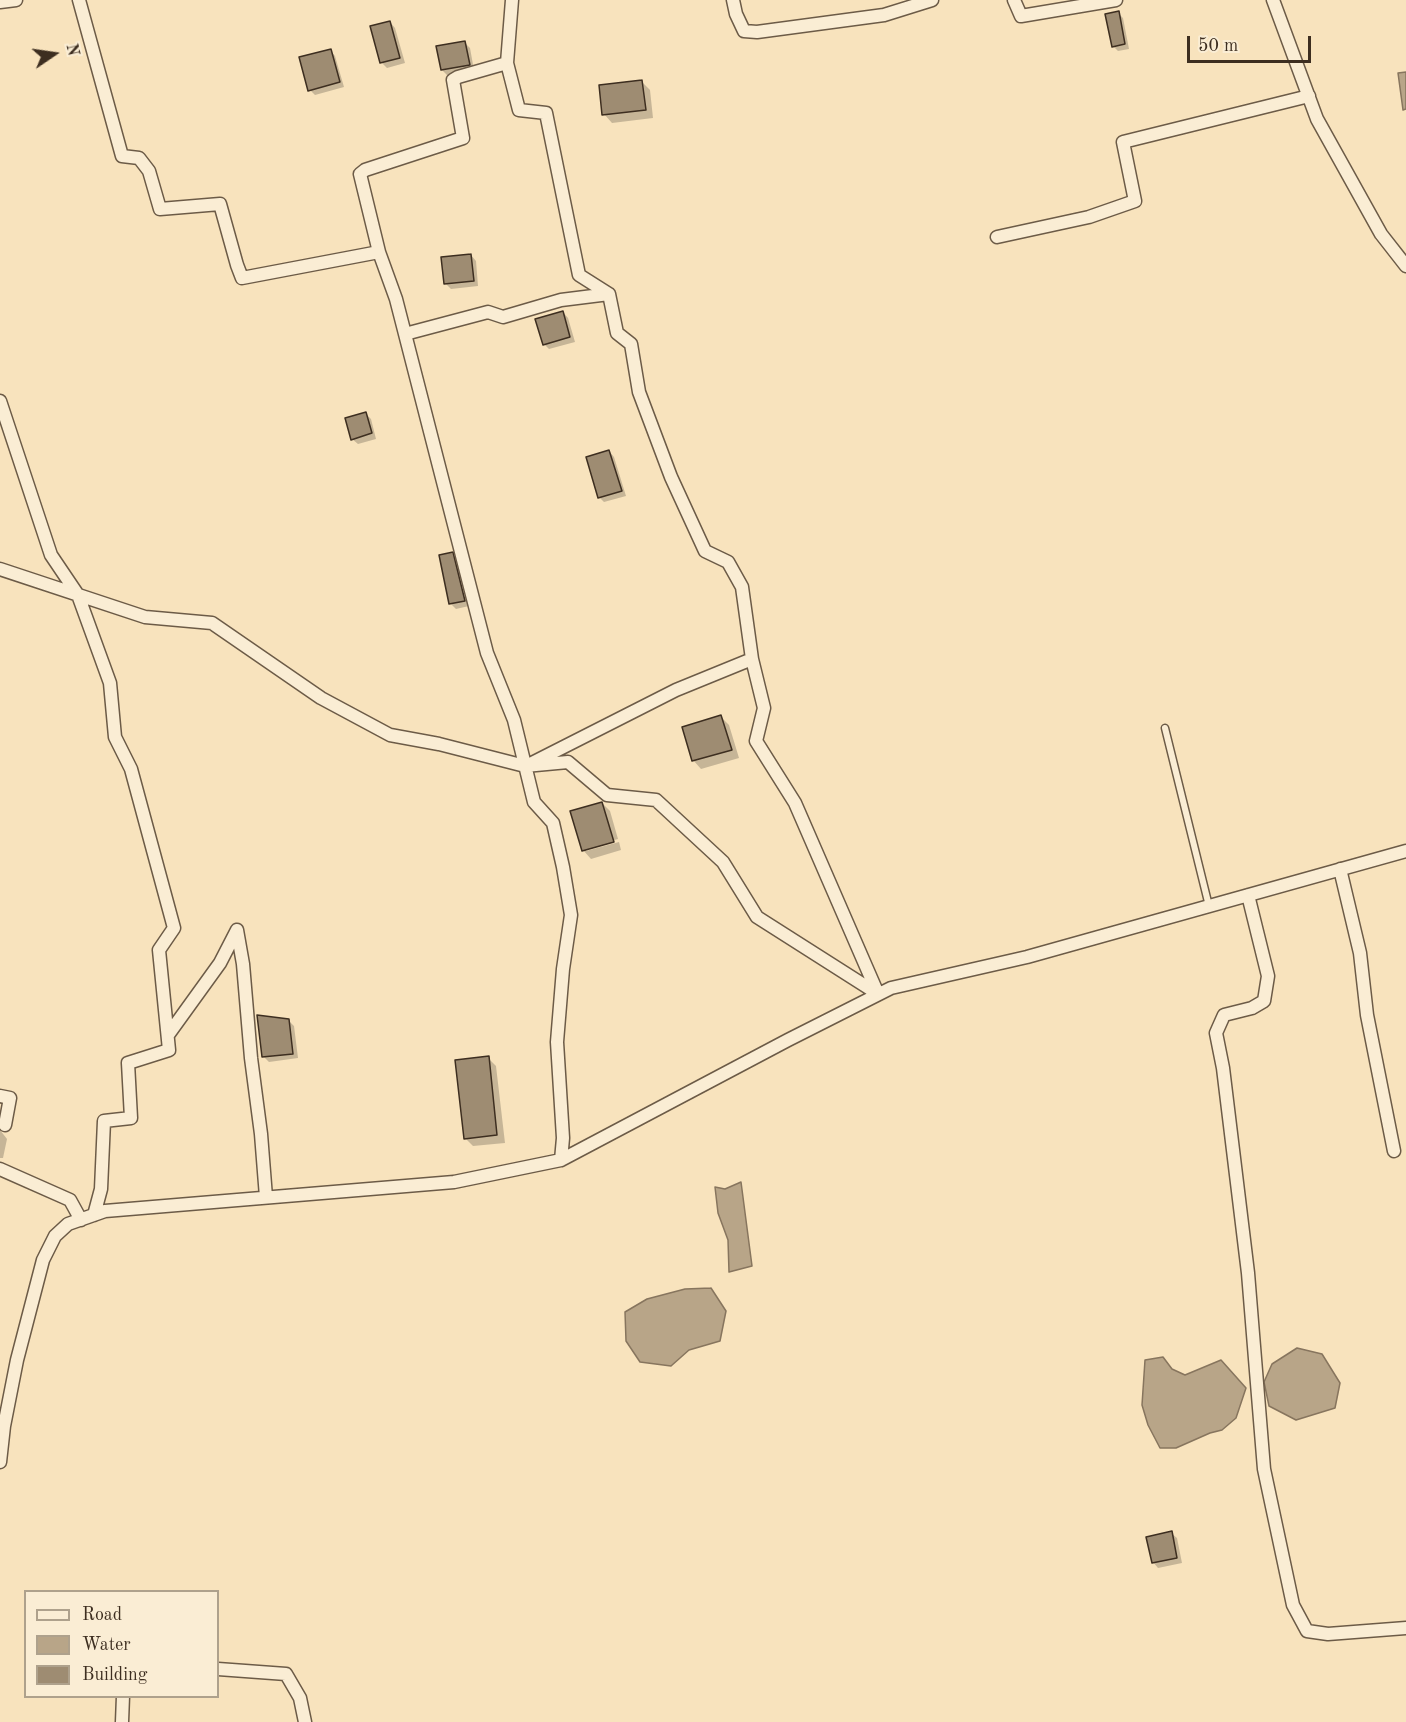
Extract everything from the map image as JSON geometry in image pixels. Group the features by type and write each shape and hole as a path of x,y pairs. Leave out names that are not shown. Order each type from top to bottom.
{"street":[{"path":"0,2 16,0"},
{"path":"79,0 122,156 139,158 149,171 160,209 220,204 242,278 379,252"},
{"path":"512,0 507,63 519,110 546,113 579,275 609,294 617,333 631,344 639,392 671,477 705,551 728,562 742,587 752,659 764,708 756,741 795,802 878,994"},
{"path":"733,0 736,14 744,30 757,32 884,15 926,1"},
{"path":"1014,0 1021,16 1116,0"},
{"path":"1273,0 1317,119 1381,234 1406,266"},
{"path":"507,63 453,80 463,138 360,174 379,252 396,299 487,653 514,720 534,802 553,823 572,915 563,969 557,1042 563,1138 561,1160"},
{"path":"997,237 1089,217 1135,201 1123,142 1309,96"},
{"path":"405,334 488,312 503,316 561,300 609,294"},
{"path":"0,402 51,555 78,595 110,683 115,737 131,769 174,928 159,950 169,1050 128,1063 131,1118 104,1121 101,1189 94,1215"},
{"path":"0,569 145,617 212,623 321,698 390,735 439,744 525,766 568,762 607,795 656,800 723,862 757,917 878,994"},
{"path":"525,766 676,690 752,659"},
{"path":"0,1462 4,1426 17,1360 43,1260 56,1236 68,1224 105,1211 454,1182 561,1160 891,988 1027,957 1406,851"},
{"path":"1340,869 1360,953 1367,1015 1394,1151"},
{"path":"1248,895 1268,976 1264,1000 1252,1008 1224,1015 1216,1033 1223,1068 1248,1273 1264,1469 1293,1605 1307,1631 1328,1634 1406,1628"},
{"path":"168,1035 220,963 237,930 244,974 266,1197"},
{"path":"0,1096 10,1098 5,1125"},
{"path":"0,1169 70,1200 81,1220"},
{"path":"219,1670 286,1674 300,1698 305,1722"},
{"path":"122,1722 123,1698"}],"lane":[{"path":"1165,728 1209,906"}],"water":[{"path":"1406,72 1406,109 1403,110 1398,73"},
{"path":"741,1182 752,1266 729,1272 728,1240 718,1213 715,1187 725,1189"},
{"path":"711,1288 726,1311 720,1341 689,1350 671,1366 640,1362 626,1341 625,1312 647,1299 685,1289"},
{"path":"1297,1348 1322,1354 1340,1383 1335,1408 1296,1420 1269,1406 1264,1382 1272,1364"},
{"path":"1163,1357 1172,1369 1185,1375 1221,1360 1246,1388 1236,1418 1222,1430 1176,1448 1160,1448 1148,1425 1142,1405 1145,1360"}],"building":[{"path":"1119,11 1125,44 1112,47 1105,14"},
{"path":"390,21 400,58 380,63 370,26"},
{"path":"465,41 470,65 441,70 436,46"},
{"path":"331,49 340,82 308,91 299,57"},
{"path":"642,80 646,110 602,115 599,85"},
{"path":"471,254 474,281 444,284 441,257"},
{"path":"563,311 570,337 543,345 535,319"},
{"path":"366,412 372,433 351,440 345,418"},
{"path":"609,450 622,491 598,498 586,457"},
{"path":"453,552 465,601 449,604 439,555"},
{"path":"721,715 732,750 692,761 682,727"},
{"path":"602,802 614,842 582,851 570,811"},
{"path":"257,1015 289,1019 293,1054 262,1057"},
{"path":"489,1056 497,1135 464,1139 455,1060"},
{"path":"1172,1531 1177,1558 1152,1563 1146,1537"}]}
